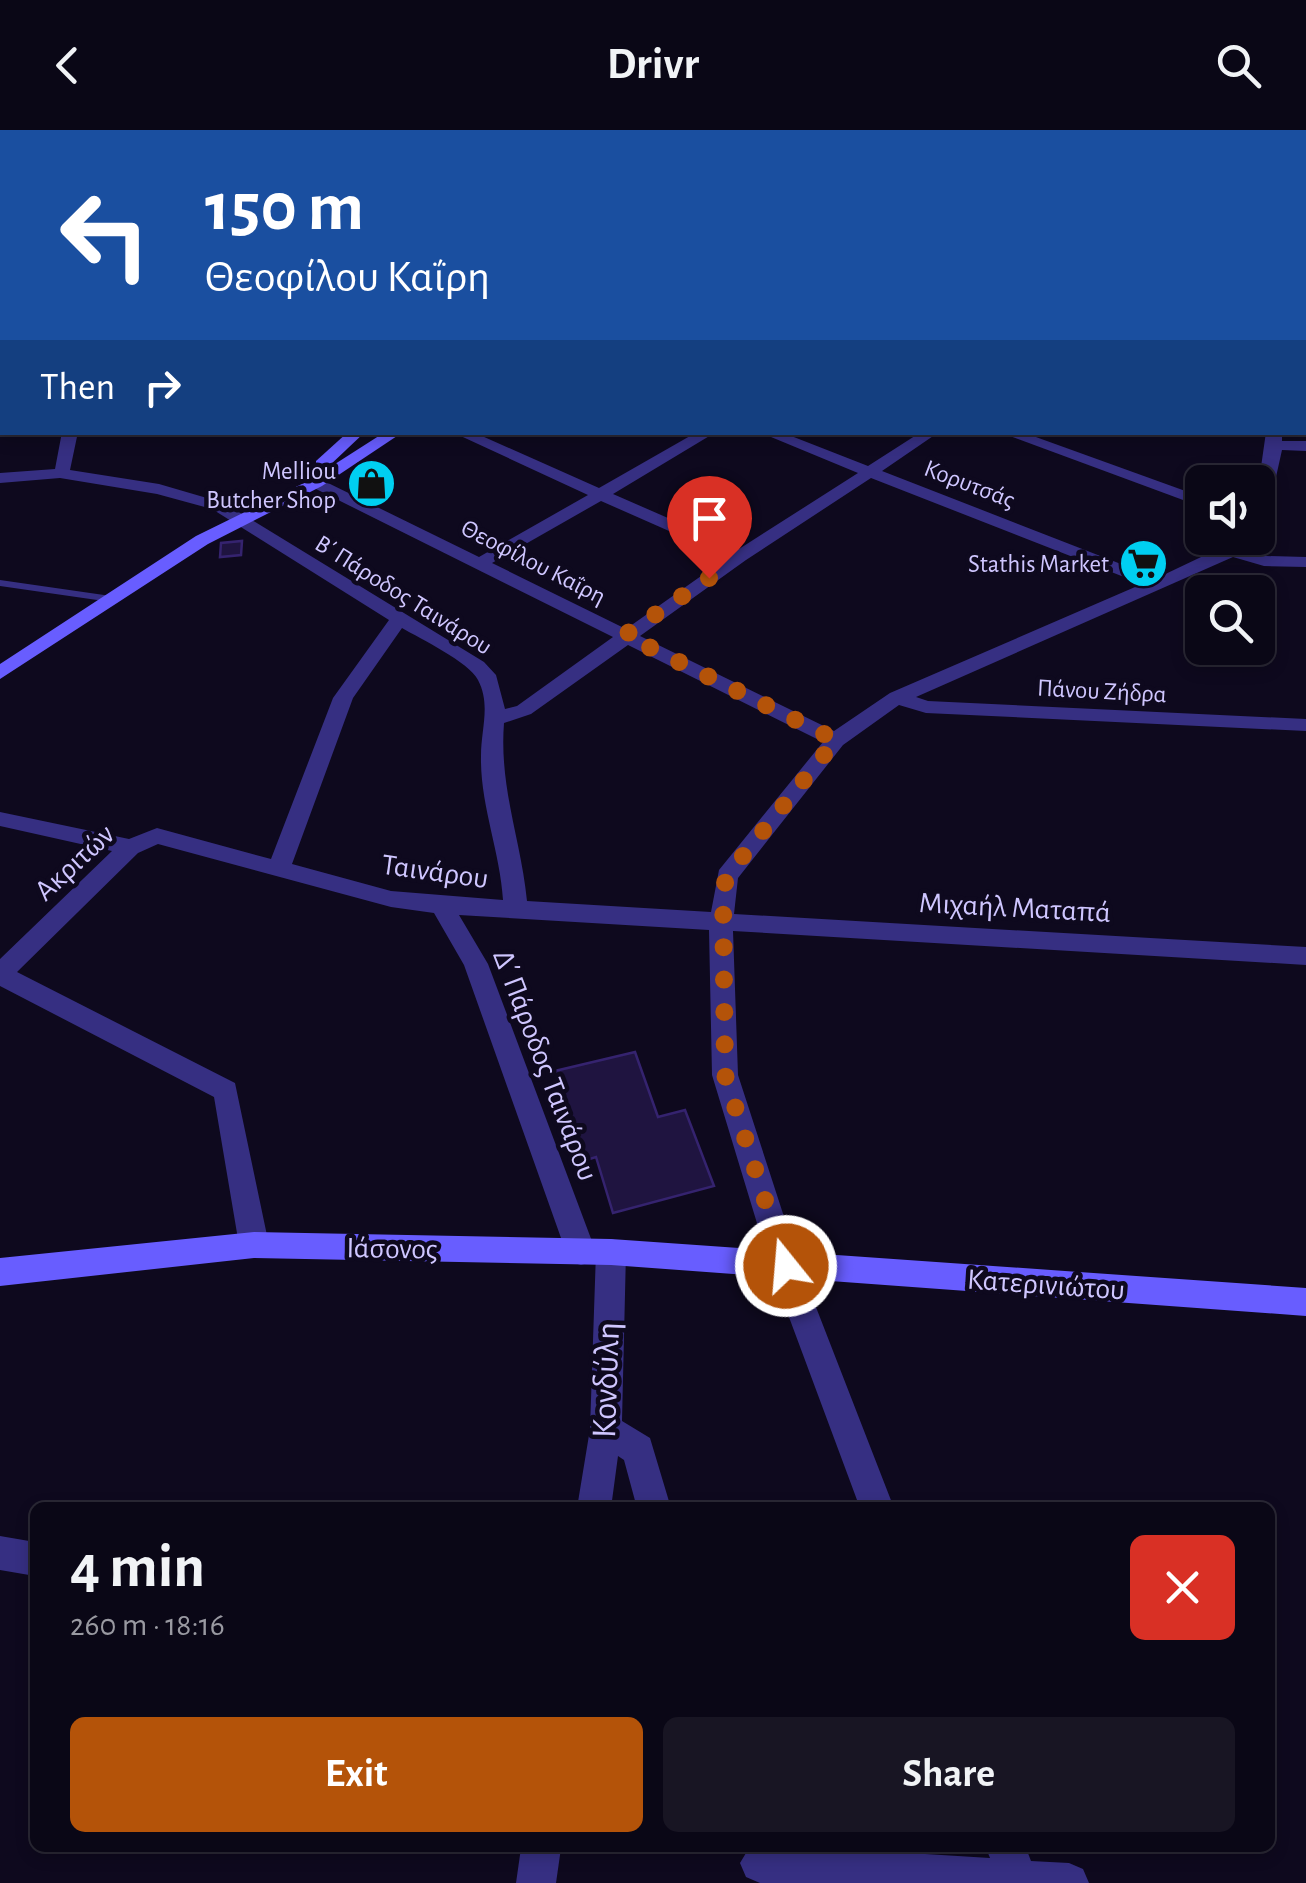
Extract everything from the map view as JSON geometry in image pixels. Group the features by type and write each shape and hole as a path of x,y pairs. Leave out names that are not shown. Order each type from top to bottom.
{"street":[{"path":"60,473 66,464 70,435"},
{"path":"282,502 355,435"},
{"path":"0,672 202,540 282,502 391,435"},
{"path":"465,435 740,556"},
{"path":"482,562 704,435"},
{"name":"Κορυτσάς","path":"774,435 1155,584"},
{"path":"497,719 524,710 740,556 928,435"},
{"path":"1014,435 1185,496"},
{"path":"1269,465 1274,439 1306,446"},
{"name":"Β΄ Πάροδος Ταινάρου","path":"0,478 60,473 191,497 218,506 486,675 497,719 491,757 496,810 512,860 516,912"},
{"name":"Θεοφίλου Καΐρη","path":"316,482 836,740"},
{"path":"876,1502 786,1266 725,1075 721,923 727,876 836,740 897,697 1218,555"},
{"path":"1257,555 1264,560 1306,562"},
{"path":"279,868 343,698 399,619"},
{"name":"Πάνου Ζήδρα","path":"897,697 926,707 1306,725"},
{"name":"Ταινάρου","path":"0,819 139,842 168,838 391,899 516,912 721,923"},
{"name":"Ακριτών","path":"0,974 139,842"},
{"name":"Δ΄ Πάροδος Ταινάρου","path":"441,906 476,964 596,1252"},
{"name":"Μιχαήλ Ματαπά","path":"721,923 1306,956"},
{"path":"0,974 226,1091 254,1245"},
{"name":"Ιάσονος","path":"0,1272 254,1245 596,1252 786,1266"},
{"name":"Κονδύλη","path":"595,1502 606,1428 596,1252"},
{"name":"Κατερινιώτου","path":"786,1266 1306,1302"},
{"path":"606,1428 638,1450 652,1502"},
{"path":"0,1553 30,1558"},
{"path":"536,1883 540,1852"},
{"path":"761,1864 1015,1870 1069,1883"}],"lane":[{"path":"0,583 112,599"}],"building":[{"path":"242,541 241,555 220,557 221,543"},
{"path":"635,1052 658,1117 685,1110 714,1186 613,1213 596,1157 583,1161 555,1071"}],"place":[{"name":"Melliou Butcher Shop","path":"371,484"},
{"name":"Stathis Market","path":"1144,563"}],"route":[{"path":"709,578 625,635 836,740 727,876 723,890 725,1075 786,1266"}]}
